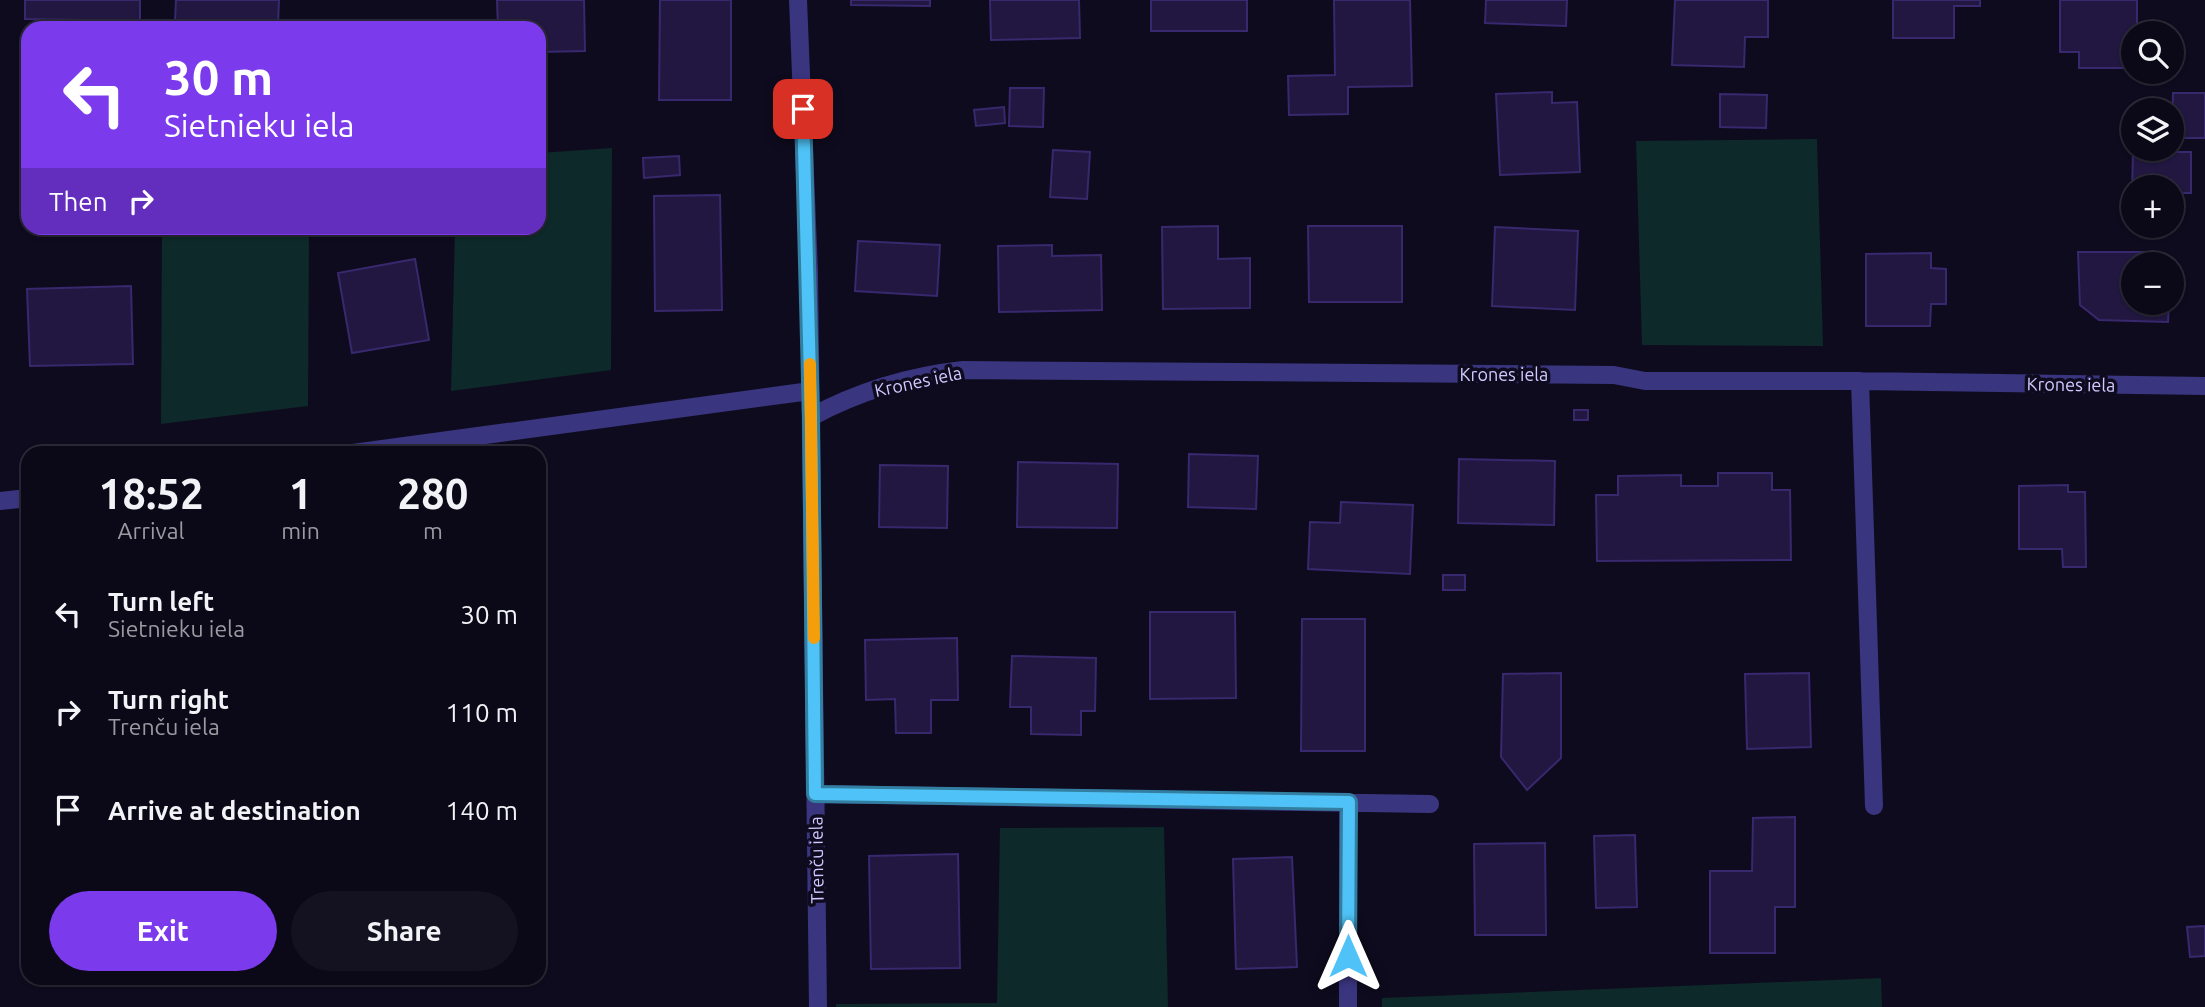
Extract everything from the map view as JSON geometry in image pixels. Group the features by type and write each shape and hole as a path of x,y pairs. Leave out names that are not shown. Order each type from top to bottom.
{"street":[{"name":"Trenču iela","path":"798,0 809,272 818,1007"},
{"name":"Krones iela","path":"811,417 839,402 885,385 963,370 1614,375 1645,381 2205,386"},
{"path":"1860,381 1874,806"},
{"path":"405,446 810,391"},
{"path":"0,502 21,499"},
{"path":"815,794 1430,804"},
{"path":"1348,1007 1349,802"}],"green space":[{"path":"1817,139 1823,346 1642,345 1636,141"},
{"path":"612,148 611,370 451,391 455,235 546,235 546,153"},
{"path":"162,235 309,235 308,406 161,424"},
{"path":"1164,827 1168,1007 836,1007 836,1004 997,1003 1000,828"},
{"path":"1881,978 1882,1007 1382,1007 1382,998"}],"building":[{"path":"25,0 140,0 140,21 25,19"},
{"path":"176,0 279,0 278,21 175,21"},
{"path":"497,0 584,0 585,51 546,52 546,21 498,21"},
{"path":"660,0 731,0 731,100 659,100"},
{"path":"851,0 930,0 930,6 851,5"},
{"path":"990,0 1079,0 1080,38 991,40"},
{"path":"1151,0 1247,0 1247,31 1151,31"},
{"path":"1334,0 1410,0 1412,86 1348,87 1348,114 1289,115 1288,76 1335,75"},
{"path":"1486,0 1567,0 1566,26 1485,23"},
{"path":"1675,0 1768,0 1768,37 1745,37 1744,67 1672,65"},
{"path":"1893,0 1980,0 1980,6 1954,6 1954,38 1893,38"},
{"path":"2060,0 2137,0 2137,21 2121,21 2121,68 2079,68 2079,52 2060,52"},
{"path":"1010,88 1044,88 1043,127 1009,126"},
{"path":"1552,92 1552,103 1577,102 1580,172 1500,175 1496,94"},
{"path":"2173,93 2205,93 2205,138 2184,138 2184,98 2173,98"},
{"path":"1720,94 1767,95 1766,128 1720,127"},
{"path":"1004,107 1005,123 976,126 974,110"},
{"path":"1053,150 1090,152 1087,199 1050,197"},
{"path":"2184,152 2191,152 2191,193 2184,193 2184,175 2132,175 2133,161 2184,161"},
{"path":"679,156 680,175 644,178 643,158"},
{"path":"720,195 722,310 655,311 654,196"},
{"path":"1218,226 1218,259 1250,258 1250,308 1163,309 1162,227"},
{"path":"1308,226 1402,226 1402,302 1309,302"},
{"path":"1495,227 1578,231 1575,310 1492,306"},
{"path":"858,241 940,245 937,296 855,291"},
{"path":"1052,245 1052,256 1101,255 1102,310 999,312 998,246"},
{"path":"2078,252 2121,252 2121,315 2168,315 2168,322 2099,320 2080,305"},
{"path":"1931,253 1931,268 1946,269 1946,304 1931,304 1930,326 1866,326 1866,254"},
{"path":"415,259 429,340 352,353 338,273"},
{"path":"131,286 133,364 30,366 27,289"},
{"path":"1574,410 1588,410 1588,420 1574,420"},
{"path":"1189,454 1258,456 1256,509 1188,507"},
{"path":"1459,459 1555,461 1554,525 1458,523"},
{"path":"1018,462 1118,464 1117,528 1017,527"},
{"path":"880,465 948,466 947,528 879,527"},
{"path":"1718,473 1772,473 1772,490 1790,490 1791,560 1597,561 1596,495 1618,495 1618,476 1681,475 1681,486 1718,486"},
{"path":"2068,485 2068,492 2085,492 2086,567 2063,567 2062,549 2019,549 2019,486"},
{"path":"1341,502 1413,505 1410,574 1308,569 1310,522 1340,523"},
{"path":"1443,575 1465,575 1465,590 1443,590"},
{"path":"1150,612 1235,612 1236,698 1150,699"},
{"path":"1302,619 1365,619 1365,751 1301,751"},
{"path":"957,638 958,700 931,700 931,733 896,733 895,699 866,700 865,640"},
{"path":"1012,656 1096,658 1095,711 1081,711 1081,735 1031,734 1031,707 1010,707"},
{"path":"1561,673 1561,758 1527,790 1501,757 1503,674"},
{"path":"1809,673 1811,747 1747,749 1745,674"},
{"path":"1795,817 1795,907 1775,907 1775,953 1710,953 1710,871 1752,871 1753,818"},
{"path":"1635,835 1637,907 1596,908 1594,836"},
{"path":"1545,843 1546,935 1475,935 1474,844"},
{"path":"958,854 960,968 871,969 869,856"},
{"path":"1292,857 1297,967 1236,969 1233,859"},
{"path":"2205,926 2205,956 2190,957 2187,927"}],"slow traffic":[{"path":"810,364 814,638"}],"route":[{"path":"803,109 809,272 815,794 1349,802 1348,956"}]}
